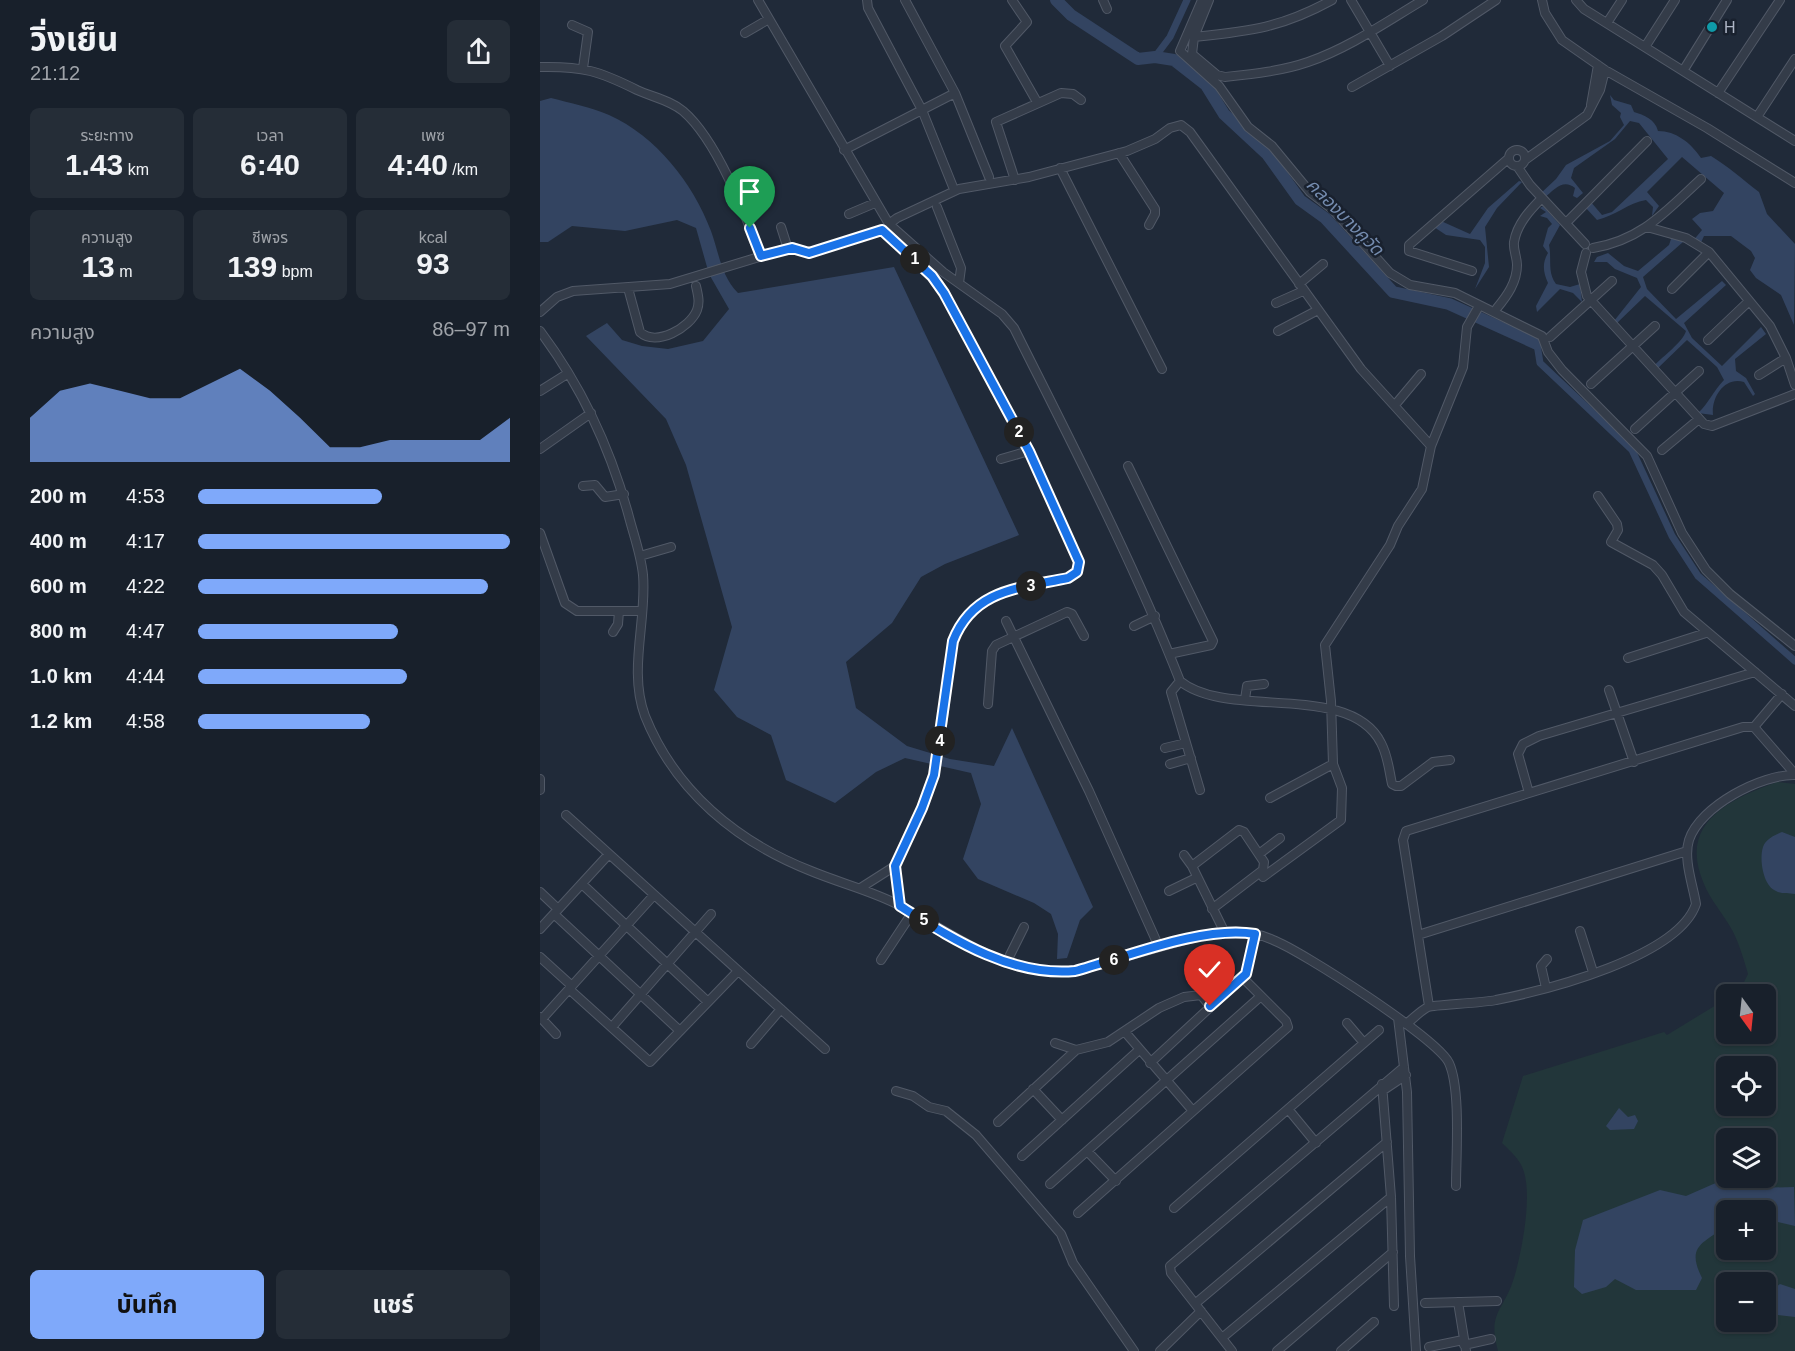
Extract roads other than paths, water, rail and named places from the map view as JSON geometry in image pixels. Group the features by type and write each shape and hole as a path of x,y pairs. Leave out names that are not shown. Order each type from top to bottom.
{"street":[{"path":"758,0 889,224 959,283 1002,314 1014,328 1155,616 1180,681 1188,688 1218,696 1334,710 1361,721 1380,741 1392,784 1396,786 1401,786 1433,762 1450,760"},
{"path":"867,0 868,8 922,110 953,187"},
{"path":"905,0 955,93 989,177"},
{"path":"1012,0 1027,22 1005,46 1037,102"},
{"path":"1103,0 1107,9"},
{"path":"1202,0 1180,51 1219,86 1248,127 1272,146 1310,192 1332,209 1390,273 1410,285 1455,293 1478,308 1542,336 1548,352 1557,364 1647,456 1682,533 1706,570 1730,594 1795,646"},
{"path":"1209,0 1191,49 1195,58 1217,75 1225,77 1280,69 1307,62 1369,33 1424,0"},
{"path":"1194,37 1240,32 1288,22 1332,0"},
{"path":"1351,0 1390,66"},
{"path":"1352,87 1496,0"},
{"path":"1542,0 1548,20 1562,40 1605,70 1707,128 1795,183"},
{"path":"1576,0 1584,9 1794,139"},
{"path":"1607,23 1622,0"},
{"path":"1645,47 1675,0"},
{"path":"1683,71 1727,0"},
{"path":"1718,93 1780,0"},
{"path":"745,33 770,19"},
{"path":"572,25 588,32 583,68"},
{"path":"1757,117 1795,58"},
{"path":"1591,107 1598,65"},
{"path":"540,67 583,68 606,74 668,102 698,126 737,199 761,256"},
{"path":"1517,166 1587,115 1600,90 1605,70"},
{"path":"1015,180 996,122 1037,102 1068,92 1081,100"},
{"path":"844,150 955,93"},
{"path":"889,224 959,189 1015,180 1119,153 1141,146 1175,126 1185,127 1361,369 1431,446"},
{"path":"1566,223 1647,141"},
{"path":"1472,271 1423,257 1409,251 1409,245 1509,158 1511,153 1518,151 1524,155 1525,160"},
{"path":"1119,153 1155,209 1149,225"},
{"path":"1509,158 1510,163 1517,166 1538,201 1566,223 1588,248"},
{"path":"1060,168 1162,369"},
{"path":"1588,248 1615,244 1647,227 1701,178"},
{"path":"1497,308 1510,291 1516,276 1514,244 1517,233 1538,201"},
{"path":"849,214 875,203"},
{"path":"937,207 961,268 959,283"},
{"path":"781,227 788,249"},
{"path":"1647,227 1702,245 1709,252 1770,326 1786,358 1795,386"},
{"path":"540,312 557,297 573,291 670,284 788,249 797,248 809,253 885,231 939,284 1029,451 1079,562 1077,572 1068,578 994,595 974,607 959,624 953,641 934,775 922,808 895,866 900,906"},
{"path":"1588,248 1581,272 1583,286 1592,300 1704,424 1712,426 1795,394"},
{"path":"1672,289 1709,252"},
{"path":"1276,303 1301,287 1323,264"},
{"path":"1550,337 1612,282"},
{"path":"628,288 640,332 645,337 653,338 681,329 691,321 699,301 696,286"},
{"path":"1708,340 1748,302"},
{"path":"1263,877 1341,820 1342,788 1333,764 1334,710 1325,645 1390,546 1405,515 1415,503 1422,489 1431,446 1463,367 1467,327 1478,308"},
{"path":"1278,332 1318,310"},
{"path":"1592,384 1655,326"},
{"path":"540,332 591,413 613,460 624,494 643,577 639,686 645,715 664,752 696,796 726,825 772,855 814,873 862,887 900,906 954,938 1006,963 1032,970 1075,971 1224,931 1255,934 1274,940 1347,983 1398,1018 1436,1046 1449,1063 1454,1095 1456,1186"},
{"path":"1759,375 1786,358"},
{"path":"1635,429 1700,371"},
{"path":"540,391 567,374"},
{"path":"1395,405 1421,374"},
{"path":"541,444 591,413"},
{"path":"1662,450 1699,419"},
{"path":"1001,459 1029,451"},
{"path":"1128,466 1214,641 1211,645 1169,654"},
{"path":"583,486 595,485 605,497 624,494"},
{"path":"1599,496 1617,524 1618,530 1611,542 1653,565 1662,575 1684,612 1706,633 1795,706"},
{"path":"540,533 565,603 570,608 578,611 641,611"},
{"path":"640,556 671,547"},
{"path":"613,632 618,624 620,611"},
{"path":"988,704 992,651 996,645 1067,612 1072,614 1084,636"},
{"path":"1134,626 1155,616"},
{"path":"1006,621 1089,791 1159,947"},
{"path":"1628,658 1706,633"},
{"path":"1529,793 1518,754 1523,744 1539,736 1755,672"},
{"path":"1180,681 1171,692 1200,790"},
{"path":"1245,699 1247,686 1264,684"},
{"path":"1609,690 1634,762"},
{"path":"1754,727 1782,694"},
{"path":"1406,1024 1429,1006 1476,1004 1546,988 1653,949 1686,924 1696,904 1687,851 1689,840 1700,820 1720,803 1764,779 1795,774 1754,727 1743,727 1406,831 1403,840 1429,1006"},
{"path":"1165,748 1186,742"},
{"path":"1170,764 1191,758"},
{"path":"1270,798 1333,764"},
{"path":"540,779 540,790"},
{"path":"566,814 825,1049"},
{"path":"1192,866 1239,830 1244,832 1266,866 1212,909"},
{"path":"1259,854 1280,838"},
{"path":"1418,936 1687,851"},
{"path":"540,929 609,854"},
{"path":"1184,855 1192,866 1224,931"},
{"path":"862,887 895,866"},
{"path":"1169,891 1196,878"},
{"path":"582,884 708,1002"},
{"path":"540,892 599,956 680,1031"},
{"path":"556,1034 541,1018 654,895"},
{"path":"881,960 912,913"},
{"path":"612,1028 711,914"},
{"path":"1006,963 1024,927"},
{"path":"1580,931 1593,972"},
{"path":"1150,1063 1245,976 1255,934"},
{"path":"540,957 650,1062 738,970"},
{"path":"1546,988 1541,966 1547,959"},
{"path":"1078,1213 1287,1027 1286,1021 1245,976"},
{"path":"998,1122 1076,1050 1108,1042 1159,1008 1184,997 1201,995 1210,1006"},
{"path":"1050,1184 1262,996"},
{"path":"751,1044 781,1009"},
{"path":"1398,1018 1406,1076 1410,1256 1416,1351"},
{"path":"1347,1023 1364,1043"},
{"path":"1174,1208 1379,1030"},
{"path":"1125,1032 1193,1111"},
{"path":"1055,1042 1076,1050"},
{"path":"1022,1155 1139,1050"},
{"path":"1229,1350 1171,1273 1170,1266 1381,1089 1404,1066"},
{"path":"1381,1089 1406,1076"},
{"path":"1033,1089 1062,1120"},
{"path":"1381,1089 1391,1197 1394,1306"},
{"path":"896,1091 913,1096 928,1107 946,1110 976,1135 1061,1234 1071,1257 1134,1351"},
{"path":"1288,1109 1316,1143"},
{"path":"1196,1304 1387,1142"},
{"path":"1088,1152 1116,1181"},
{"path":"1222,1338 1391,1197"},
{"path":"1277,1351 1393,1252"},
{"path":"1425,1303 1497,1301"},
{"path":"1458,1302 1464,1346"},
{"path":"1160,1351 1201,1311"},
{"path":"1346,1349 1374,1322"},
{"path":"1429,1347 1464,1346 1491,1339"}],"water":[{"path":"1610,95 1614,100 1631,105 1634,112 1649,118 1658,131 1671,133 1682,139 1693,147 1701,158 1711,156 1718,160 1759,192 1767,214 1795,244 1794,325 1781,295 1756,278 1750,270 1755,258 1751,251 1731,236 1704,236 1698,249 1683,242 1643,277 1647,289 1676,319 1722,281 1726,285 1684,323 1692,338 1722,366 1761,327 1766,334 1735,359 1736,371 1746,378 1755,394 1753,396 1744,382 1737,381 1725,385 1714,401 1713,415 1698,413 1724,380 1717,367 1687,340 1658,368 1654,366 1677,344 1686,331 1645,296 1617,323 1614,321 1641,287 1637,278 1615,269 1607,262 1594,262 1597,257 1608,253 1624,266 1638,271 1669,245 1671,239 1661,231 1692,242 1702,230 1692,219 1700,213 1713,211 1724,193 1682,157 1647,192 1659,206 1652,216 1653,207 1646,200 1597,220 1586,208 1590,201 1602,215 1612,212 1668,159 1639,123 1630,121 1615,139 1574,168 1571,178 1583,193 1577,198 1573,196 1575,188 1566,184 1559,186 1544,198 1540,194 1556,179 1566,165 1610,141 1624,125 1620,117 1621,113 1612,105"},
{"path":"551,98 609,115 642,135 657,148 671,163 694,196 711,231 724,272 738,293 894,267 1019,535 945,564 921,577 892,623 846,662 856,708 907,746 950,759 994,766 1012,728 1093,907 1080,920 1067,958 1057,959 1058,934 1051,914 1034,903 978,879 963,859 981,804 971,773 905,758 876,772 835,803 786,780 771,735 737,717 714,690 732,627 686,465 666,419 586,336 607,323 622,340 642,346 668,349 703,341 729,309 709,274 696,228 677,220 625,231 572,226 548,242 540,242 540,101"},
{"path":"1519,181 1522,182 1497,208 1485,227 1489,267 1475,289 1485,263 1485,247 1480,240 1446,235 1434,227 1441,221 1470,234 1488,208"},
{"path":"1543,206 1560,225 1549,245 1553,279 1556,284 1570,287 1580,284 1582,302 1573,293 1560,289 1537,312 1536,306 1548,283 1544,268 1548,253 1543,246 1548,228 1552,224 1547,218 1540,216 1546,212 1540,208"},
{"path":"1782,832 1795,837 1795,894 1776,891 1768,884 1763,872 1764,844"},
{"path":"1619,1108 1628,1117 1635,1115 1638,1121 1634,1129 1610,1130 1606,1126"},
{"path":"1716,1183 1716,1188 1794,1187 1795,1226 1776,1221 1776,1200 1716,1200 1716,1233 1697,1251 1697,1267 1702,1278 1696,1290 1636,1290 1615,1279 1606,1287 1582,1294 1574,1287 1575,1250 1583,1220 1660,1190 1686,1196"},
{"path":"1780,1284 1795,1289 1795,1317 1776,1313 1776,1287"}],"waterway":[{"name":"คลองบางคูวัด","path":"1056,0 1071,15 1138,59 1155,57 1174,60 1206,85 1224,114 1267,154 1300,200 1325,218 1393,292 1449,304 1537,344"},
{"path":"1155,57 1170,37 1187,0"},
{"name":"คลองบางคูวัด","path":"1537,344 1540,363 1632,450 1672,536 1698,576 1795,661"}],"place":[{"name":"H","path":"1712,27"}]}
